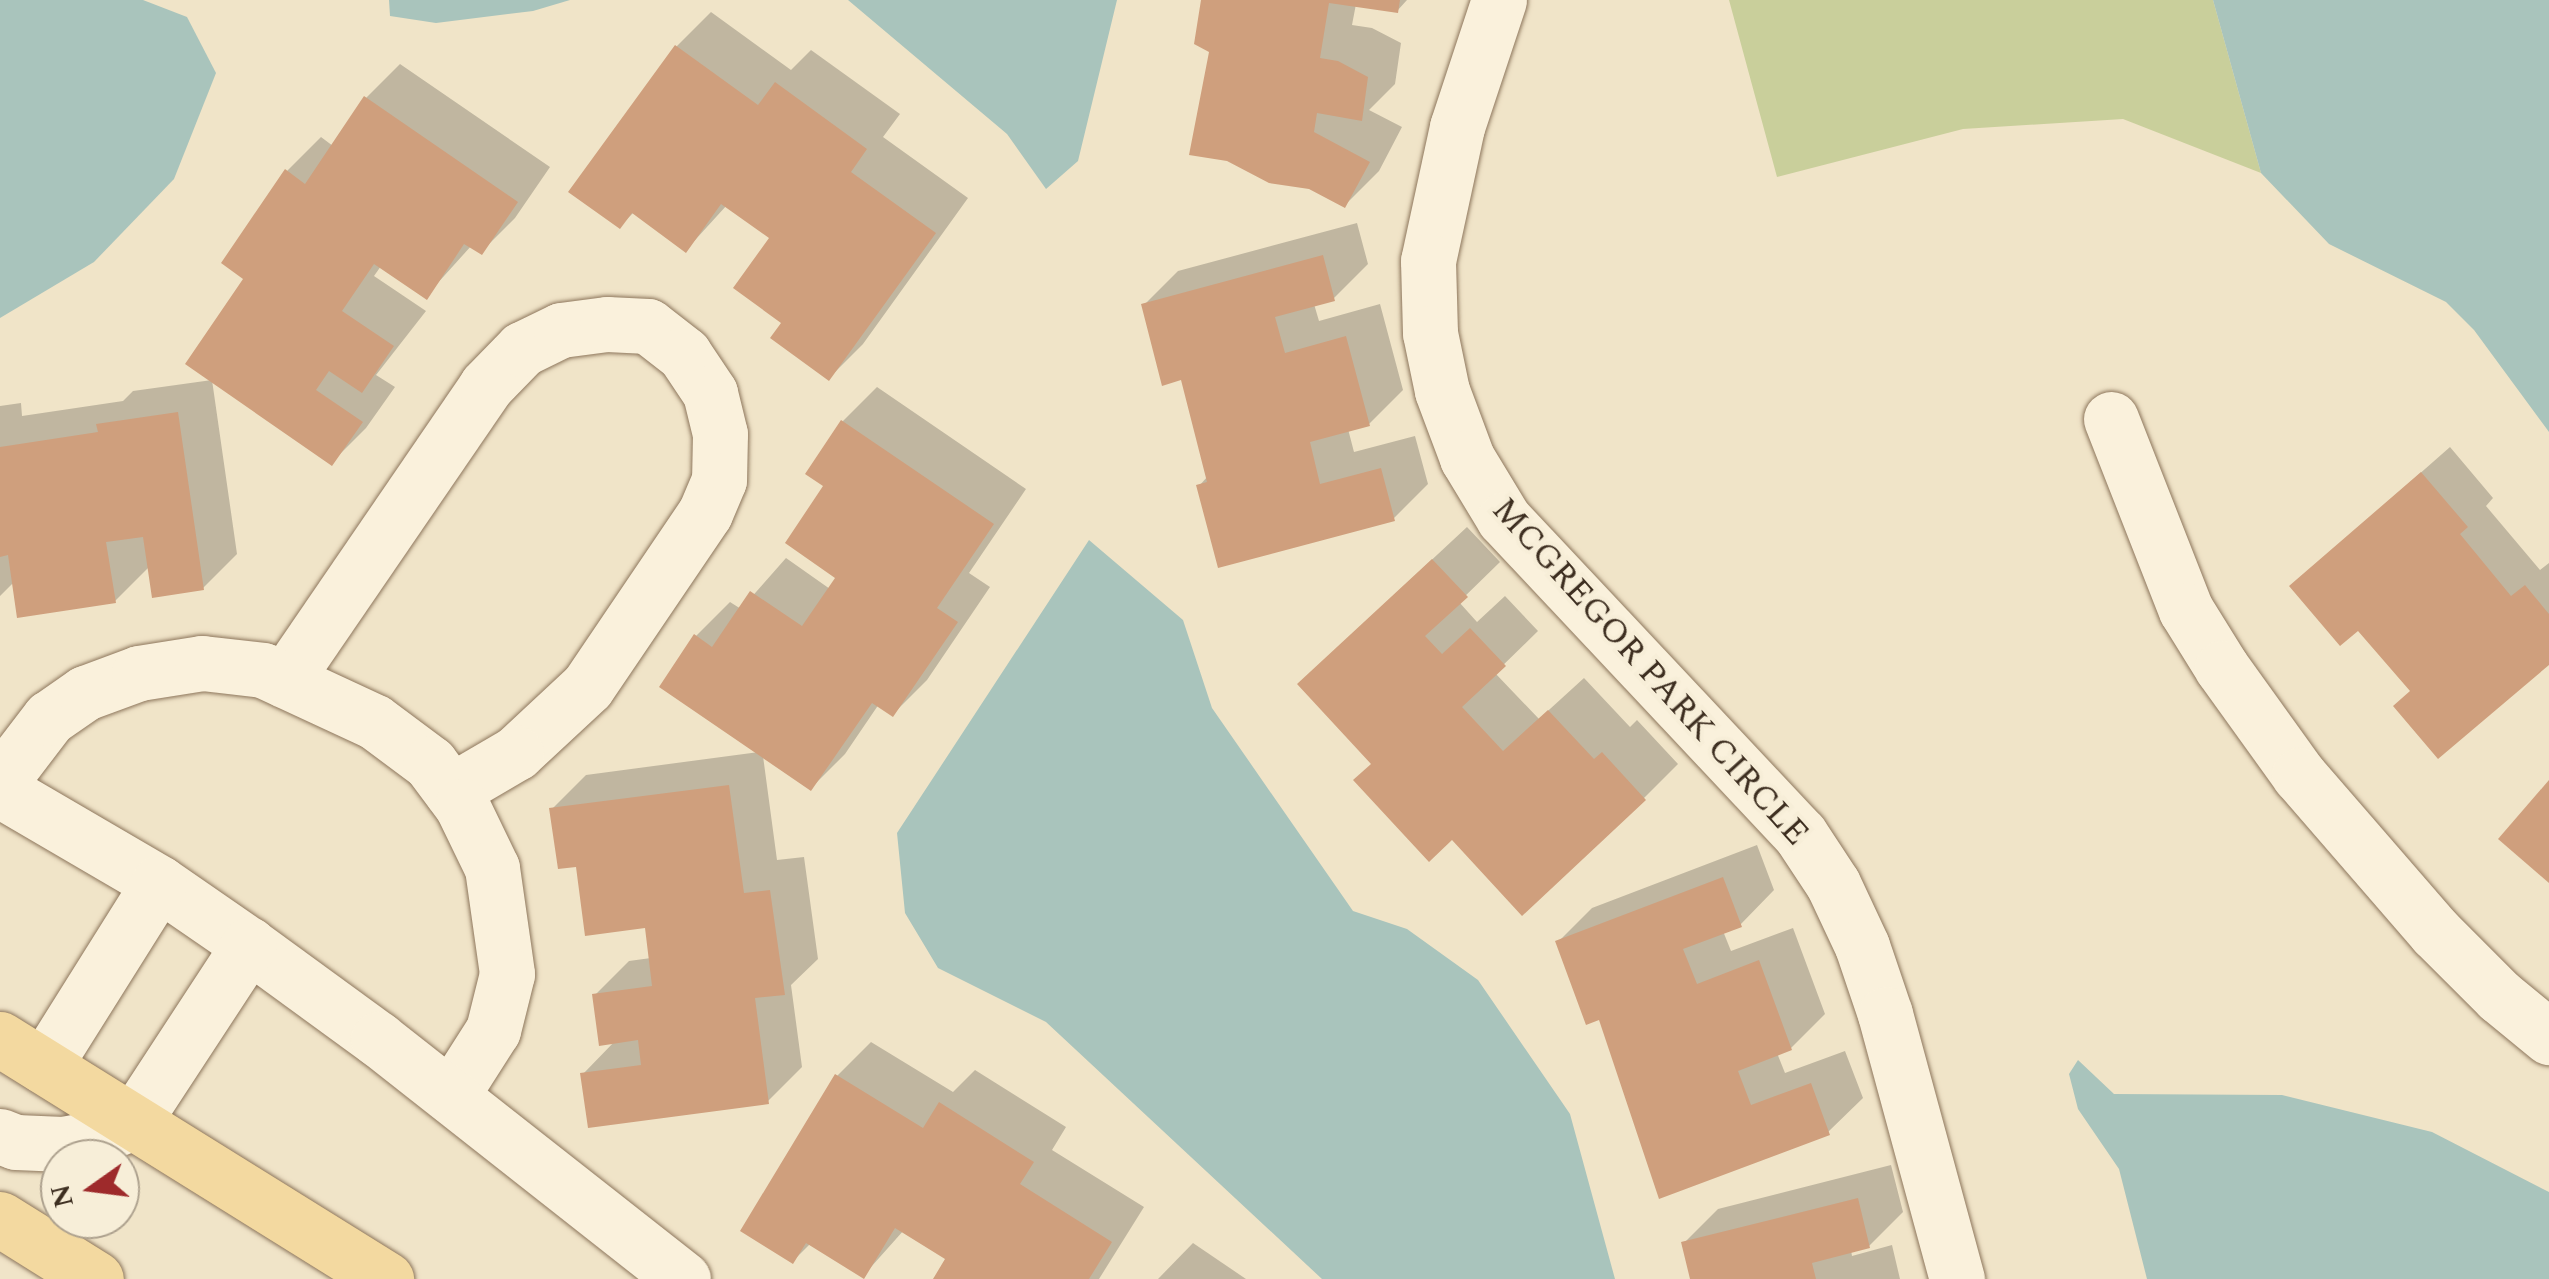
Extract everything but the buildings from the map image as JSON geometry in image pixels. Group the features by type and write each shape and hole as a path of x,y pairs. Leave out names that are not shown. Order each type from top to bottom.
{"main road":[{"path":"22,1052 386,1279"},
{"path":"0,1219 96,1279"}],"street":[{"name":"MCGREGOR PARK CIRCLE","path":"1499,0 1457,127 1428,261 1430,334 1442,391 1467,458 1504,519 1800,834 1833,884 1862,946 1885,1014 1957,1279"},
{"path":"285,680 486,386 522,349 562,330 607,324 648,326 684,354 710,393 720,434 719,480 587,687 516,753 451,791"},
{"path":"2111,419 2186,610 2222,668 2300,774 2435,932 2499,996 2549,1037"},
{"path":"0,782 49,718 84,694 138,673 202,664 262,670 375,722 430,763 451,791 492,868 508,974 493,1030 450,1096"},
{"path":"0,790 159,884 249,944 683,1279"},
{"path":"22,1052 159,884"},
{"path":"0,1136 16,1142 63,1144 94,1138 133,1122 249,944"}],"green space":[{"path":"1729,0 2213,0 2261,173 2123,119 1963,129 1777,177"}],"water":[{"path":"0,0 143,0 187,17 216,73 174,179 94,262 0,318"},
{"path":"389,0 570,0 533,11 436,23 390,16"},
{"path":"848,0 1117,0 1078,161 1046,189 1007,134"},
{"path":"2213,0 2549,0 2549,432 2474,330 2446,302 2329,244 2261,173"},
{"path":"1089,540 1183,620 1212,708 1353,911 1407,929 1478,980 1570,1114 1615,1279 1322,1279 1046,1022 938,968 905,913 897,833"},
{"path":"2078,1060 2114,1094 2282,1095 2432,1132 2549,1192 2549,1279 2147,1279 2119,1169 2078,1109 2069,1074"}]}
